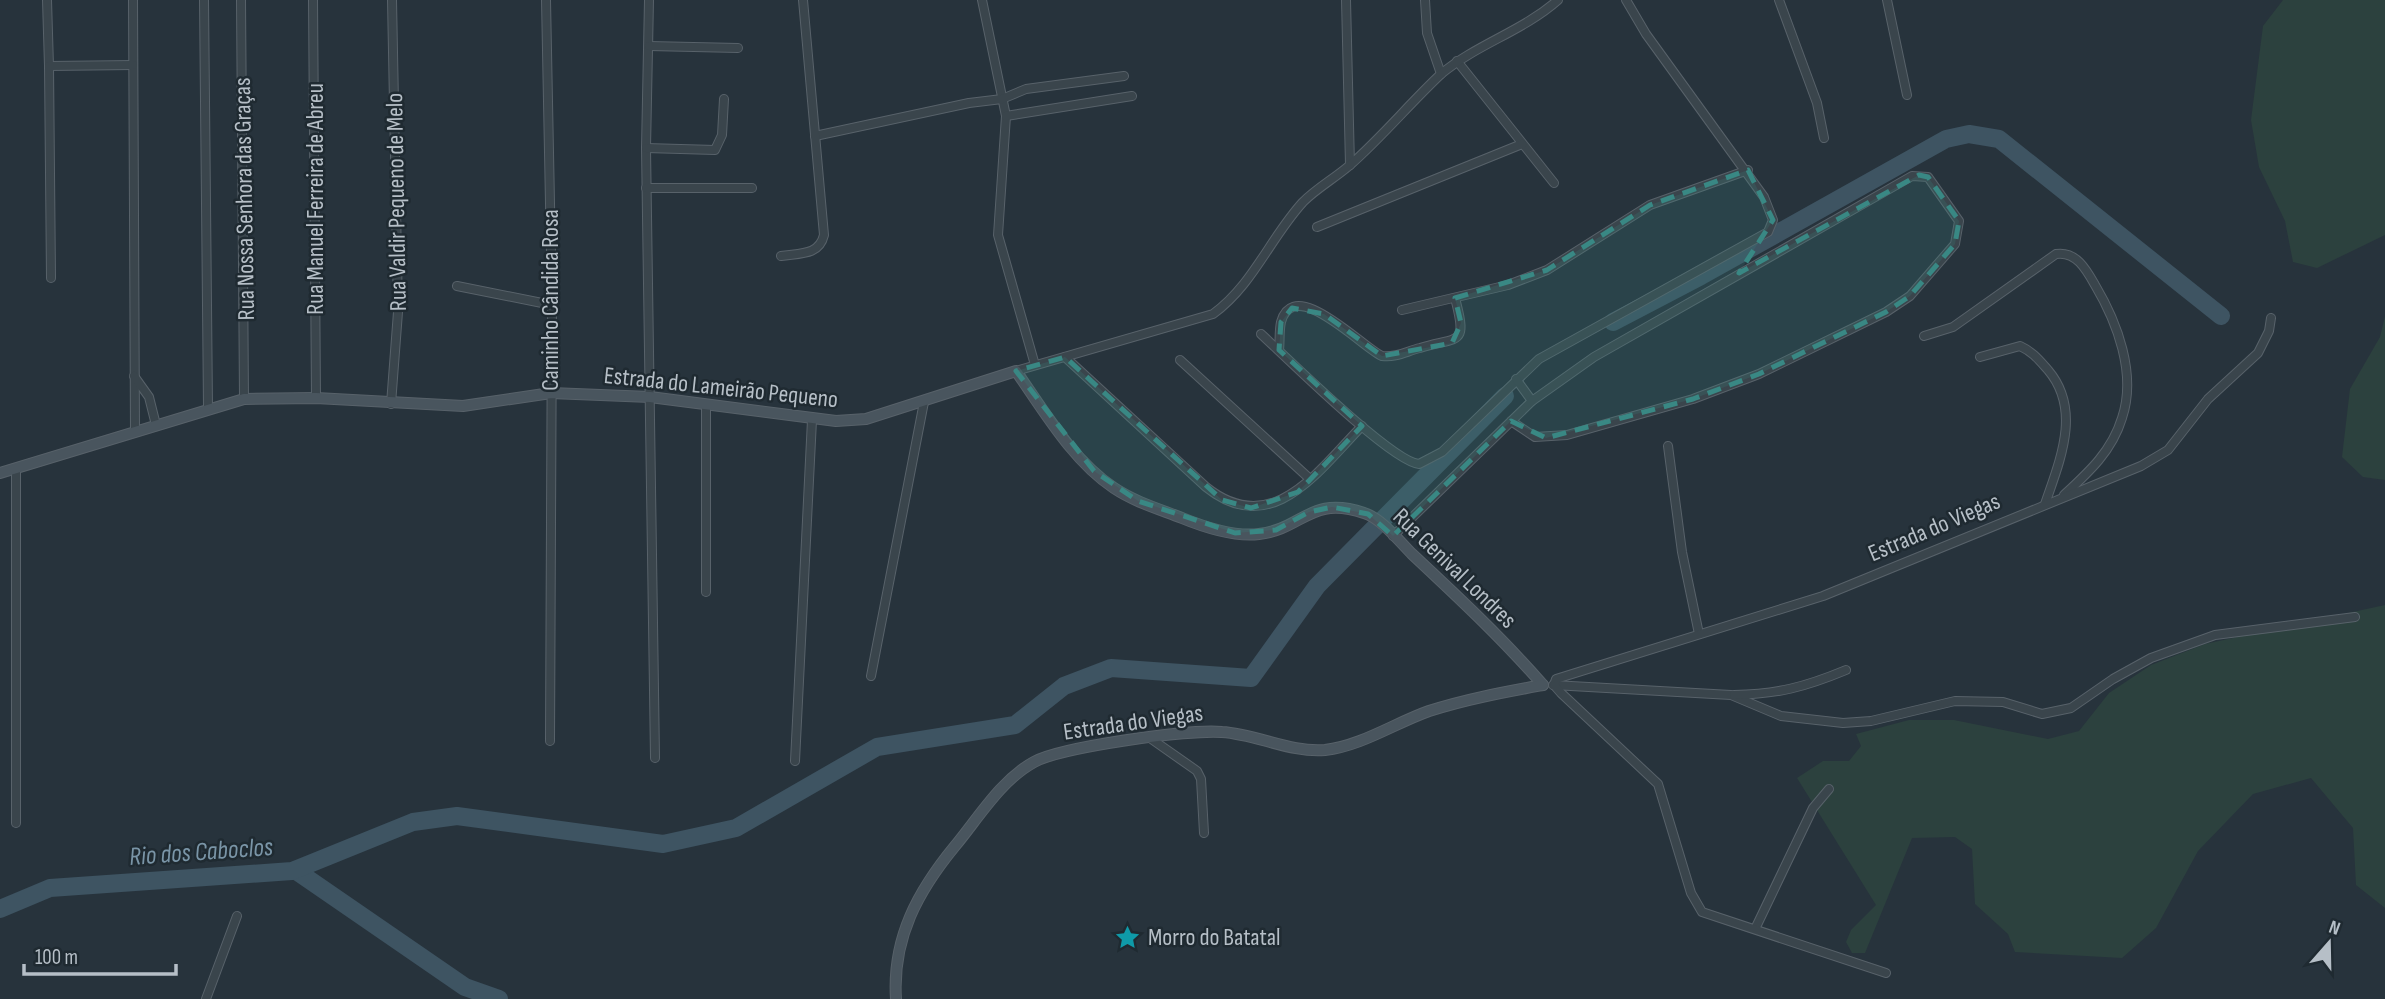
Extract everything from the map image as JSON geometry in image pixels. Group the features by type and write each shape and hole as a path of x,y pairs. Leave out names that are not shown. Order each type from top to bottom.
{"street":[{"path":"47,0 51,278"},
{"path":"133,0 135,431"},
{"path":"204,0 208,407"},
{"name":"Rua Nossa Senhora das Graças","path":"241,0 244,399"},
{"name":"Rua Manuel Ferreira de Abreu","path":"313,0 316,398"},
{"name":"Rua Valdir Pequeno de Melo","path":"391,404 398,312 392,0"},
{"name":"Caminho Cândida Rosa","path":"546,0 552,305 548,599 550,741"},
{"path":"649,0 646,188 655,758"},
{"path":"780,256 814,251 822,241 803,0"},
{"path":"982,0 1006,116 998,235 1035,365"},
{"path":"1346,0 1350,165"},
{"path":"1425,0 1427,33 1441,74"},
{"name":"Estrada do Lameirão Pequeno","path":"0,473 208,407 244,399 316,398 463,406 551,393 650,397 812,420 866,419 924,402 1035,365 1213,314 1231,301 1251,278 1283,227 1306,200 1350,165 1441,74 1457,61 1526,25 1558,0"},
{"path":"1261,334 1362,426 1414,464 1427,463 1442,452 1539,359 1768,232 1773,220 1771,212 1748,170 1646,34 1626,0"},
{"path":"1779,0 1817,103 1824,138"},
{"path":"1887,0 1907,95"},
{"path":"649,46 738,48"},
{"path":"1457,61 1554,183"},
{"path":"49,66 133,65"},
{"path":"815,136 969,103 1002,99 1026,89 1124,76"},
{"path":"1006,116 1132,96"},
{"path":"646,148 715,150 722,135 724,99"},
{"path":"1317,227 1522,144"},
{"path":"1402,310 1508,285 1547,270 1650,205 1748,170"},
{"path":"1392,535 1531,401 1605,351 1912,177 1928,177 1959,221 1955,244 1910,296 1886,312 1759,374 1692,400 1567,435 1535,437 1511,421"},
{"path":"646,188 752,188"},
{"path":"1924,336 1953,327 2056,254 2070,255 2086,270 2113,316 2127,388 2123,417 2102,457 2061,498"},
{"path":"457,286 552,305"},
{"path":"1279,350 1285,314 1292,308 1302,307 1334,320 1382,356 1392,358 1425,346 1452,343 1461,323 1455,299"},
{"name":"Estrada do Viegas","path":"1548,685 1557,677 1566,674 1823,596 2045,503 2104,483 2168,450 2208,399 2258,353 2271,318"},
{"path":"1980,357 2020,346 2031,351 2064,392 2065,434 2045,503"},
{"path":"1065,357 1222,500 1251,508 1298,492 1362,426"},
{"path":"1180,360 1310,478"},
{"name":"Rua Genival Londres","path":"1016,371 1049,418 1094,471 1138,501 1194,523 1235,533 1257,534 1276,530 1309,512 1332,507 1368,514 1548,685"},
{"path":"134,376 149,397 156,425"},
{"path":"1516,379 1531,401"},
{"path":"871,676 924,402"},
{"path":"706,405 706,592"},
{"path":"795,761 812,420"},
{"path":"1668,446 1682,552 1699,634"},
{"path":"16,468 16,822"},
{"name":"Estrada do Viegas","path":"896,999 897,958 902,932 914,904 948,855 1001,789 1036,761 1054,754 1198,731 1222,732 1310,750 1325,750 1342,746 1430,711 1548,685 1731,695 1781,716 1843,723 1871,721 1955,701 2003,702 2042,714 2071,708 2113,679 2151,658 2215,635 2355,617"},
{"path":"1731,695 1774,694 1800,689 1846,670"},
{"path":"1548,685 1658,784 1697,906 1711,916 1756,928 1886,973"},
{"path":"1150,738 1197,771 1201,779 1203,834"},
{"path":"1756,928 1813,808 1829,789"},
{"path":"206,999 237,916"}],"highlighted area":[{"path":"1748,170 1773,220 1739,273 1919,175 1928,177 1959,221 1955,244 1910,296 1886,312 1759,374 1693,399 1546,438 1511,421 1393,536 1368,514 1332,507 1309,512 1276,530 1235,533 1138,501 1094,471 1016,371 1065,357 1222,500 1251,508 1298,492 1362,426 1279,350 1281,322 1292,308 1324,314 1382,356 1452,343 1461,323 1455,298 1547,270 1650,205"}],"green space":[{"path":"2283,0 2385,0 2385,235 2317,268 2293,262 2285,221 2259,167 2251,120 2263,26"},
{"path":"2385,316 2385,480 2363,477 2342,457 2350,389 2380,337"},
{"path":"2385,605 2385,908 2356,885 2353,828 2311,778 2253,794 2198,851 2156,928 2122,958 2015,952 2008,934 1975,904 1972,849 1955,837 1912,838 1865,953 1852,953 1846,942 1851,930 1876,905 1797,778 1823,761 1849,761 1861,746 1856,734 1909,720 1954,720 2048,739 2079,731 2109,693 2151,665 2205,644"}],"waterway":[{"path":"1613,322 1946,139 1969,134 1999,139 2221,316"},
{"path":"0,909 50,888 292,871 413,822 457,816 663,844 736,828 877,747 1015,725 1064,686 1111,668 1251,678 1317,586 1505,396"},
{"name":"Rio dos Caboclos","path":"295,870 465,987 499,999"}],"place":[{"name":"Morro do Batatal","path":"1128,937"}]}
